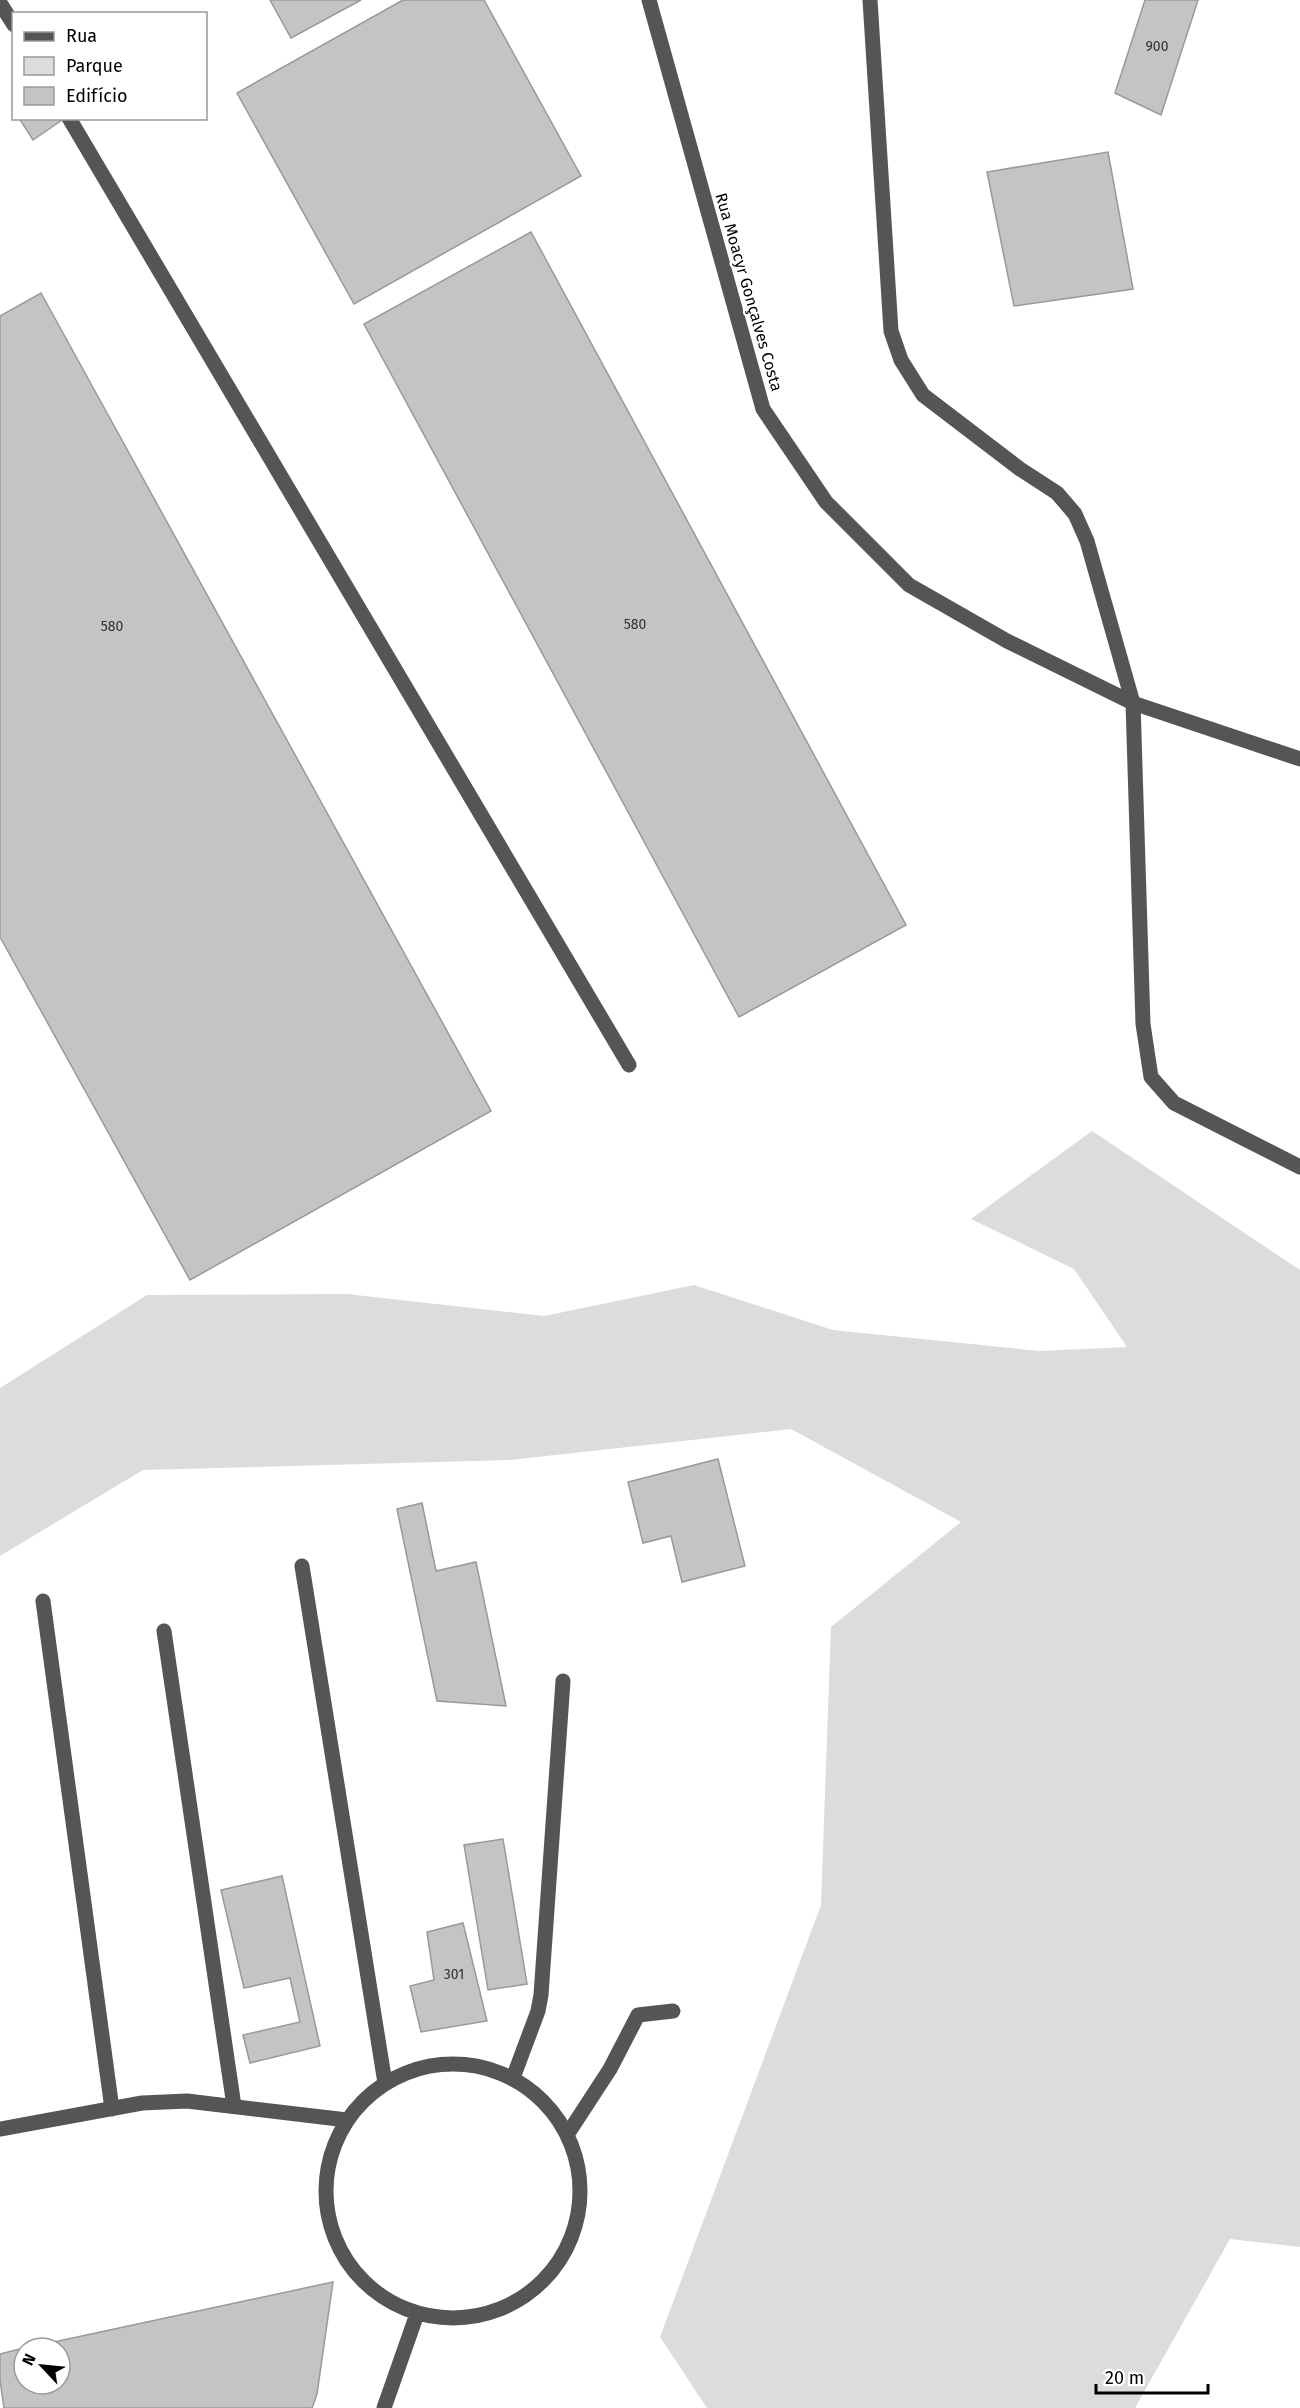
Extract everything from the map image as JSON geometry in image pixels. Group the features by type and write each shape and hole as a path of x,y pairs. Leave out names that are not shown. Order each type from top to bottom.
{"street":[{"name":"Rua Moacyr Gonçalves Costa","path":"649,0 763,409 826,502 909,585 1008,641 1133,703 1300,759"},
{"path":"870,0 891,331 901,360 923,395 1020,469 1057,494 1075,514 1087,541 1133,703 1143,1024 1151,1077 1174,1103 1300,1167"},
{"path":"0,3 12,22"},
{"path":"70,120 629,1065"},
{"path":"302,1566 385,2083"},
{"path":"43,1601 112,2109"},
{"path":"164,1630 234,2106"},
{"path":"513,2078 538,2012 541,1995 563,1681"},
{"path":"567,2135 610,2069 638,2015 673,2011"},
{"path":"462,2064 488,2068 513,2078 541,2100 553,2113 567,2135 576,2160 580,2196 578,2214 570,2239 558,2263 534,2289 520,2300 496,2312 470,2318 444,2319 417,2314 393,2304 370,2290 352,2271 338,2248 329,2223 325,2196 327,2170 335,2144 347,2120 364,2099 385,2083 409,2072 435,2065 462,2064"},
{"path":"0,2129 142,2103 187,2101 347,2120"},
{"path":"384,2408 417,2314"}],"green space":[{"path":"1092,1131 1300,1270 1300,2247 1230,2239 1135,2408 707,2408 660,2337 821,1905 831,1627 961,1522 791,1429 510,1460 143,1470 0,1556 0,1388 147,1295 347,1294 544,1316 694,1285 833,1330 1039,1351 1127,1347 1074,1269 971,1219"}],"building":[{"path":"270,0 361,0 291,38"},
{"path":"403,0 484,0 581,176 354,304 237,93"},
{"path":"1145,0 1198,0 1161,115 1115,93"},
{"path":"20,120 62,120 33,140"},
{"path":"1108,152 1133,289 1014,306 987,172"},
{"path":"531,232 906,925 739,1017 364,324"},
{"path":"41,293 491,1111 190,1280 0,937 0,316"},
{"path":"718,1459 745,1566 682,1582 671,1536 643,1543 628,1482"},
{"path":"422,1503 436,1571 476,1562 506,1706 437,1701 397,1509"},
{"path":"503,1839 527,1984 488,1990 464,1845"},
{"path":"282,1876 320,2046 250,2063 243,2035 300,2022 290,1978 244,1988 221,1890"},
{"path":"463,1923 487,2021 421,2032 410,1986 434,1980 427,1932"},
{"path":"333,2282 317,2394 312,2408 4,2408 0,2380 0,2354 12,2351 12,2396 72,2396 72,2338"}]}
